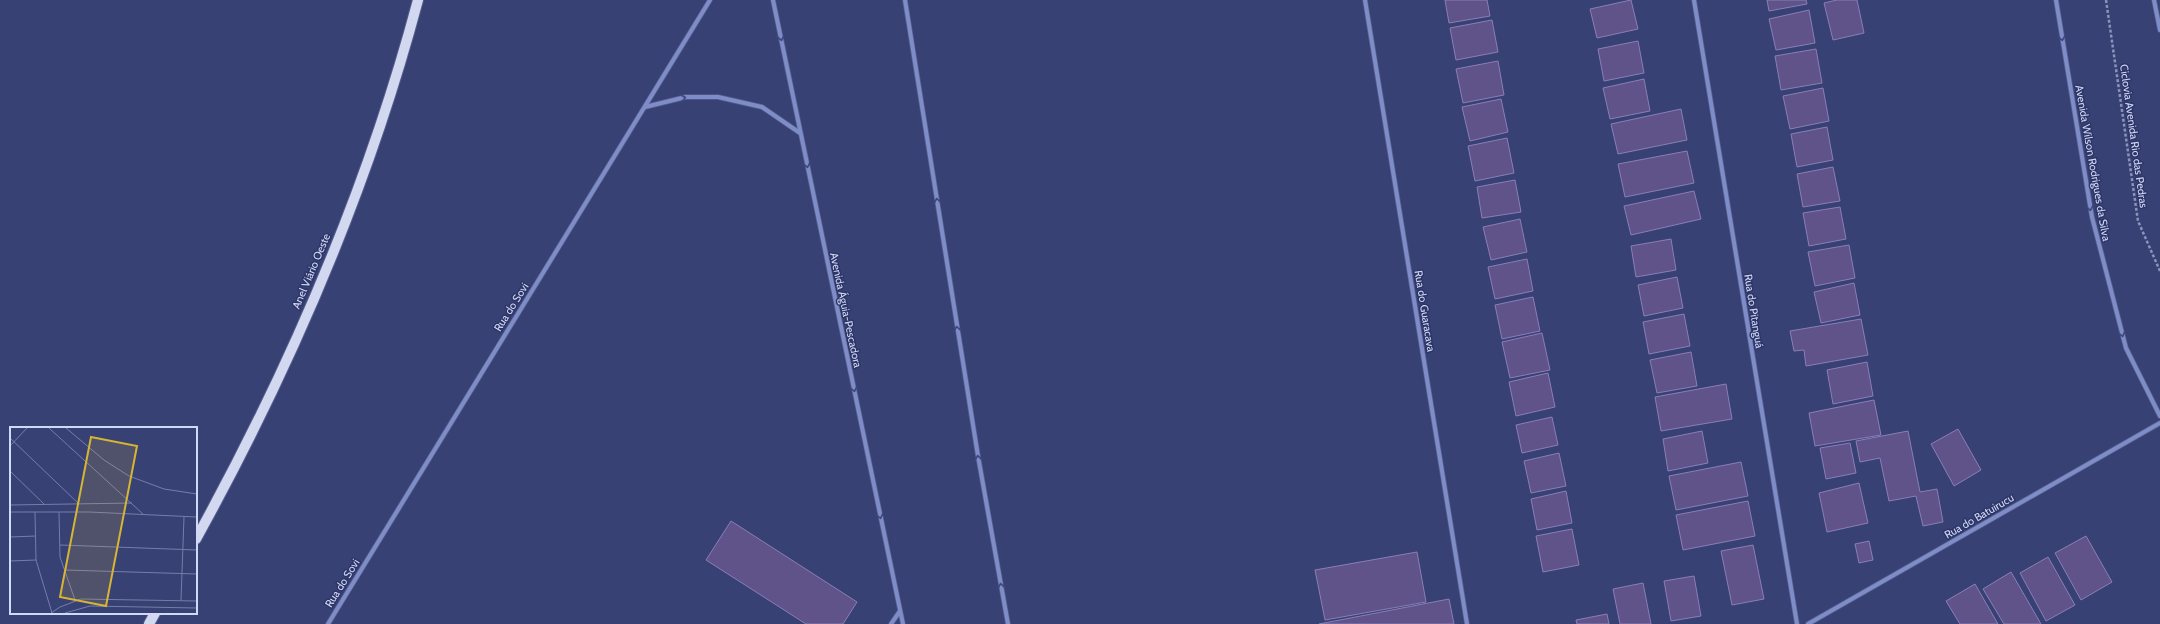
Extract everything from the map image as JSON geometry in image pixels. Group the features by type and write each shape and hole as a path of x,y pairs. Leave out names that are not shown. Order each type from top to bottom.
{"main road":[{"name":"Anel Viário Oeste","path":"197,536 270,396 326,270 373,149 418,0"},
{"path":"149,624 154,614"}],"street":[{"name":"Rua do Sovi","path":"328,624 710,0"},
{"name":"Avenida Águia-Pescadora","path":"773,0 903,624"},
{"path":"905,0 976,448 1008,624"},
{"name":"Rua do Guaracava","path":"1365,0 1466,624"},
{"name":"Rua do Pitanguá","path":"1694,0 1797,624"},
{"name":"Avenida Wilson Rodrigues da Silva","path":"2056,0 2092,217 2126,348 2160,416"},
{"path":"2154,0 2160,30"},
{"path":"645,107 686,97 718,97 762,106 800,133"},
{"name":"Rua do Batuirucu","path":"1808,624 2160,423"},
{"path":"891,624 900,611"}],"path":[{"name":"Ciclovia Avenida Rio das Pedras","path":"2106,0 2138,221 2160,271"}],"building":[{"path":"1445,0 1487,0 1490,16 1449,23"},
{"path":"1631,0 1638,29 1597,38 1590,9"},
{"path":"1767,0 1806,0 1807,4 1769,11"},
{"path":"1837,0 1857,0 1864,33 1833,40 1824,3"},
{"path":"1809,10 1815,43 1776,50 1769,19"},
{"path":"1492,20 1498,52 1456,60 1450,28"},
{"path":"1638,41 1644,73 1604,81 1598,49"},
{"path":"1816,49 1822,83 1781,90 1775,56"},
{"path":"1498,61 1504,95 1463,103 1456,69"},
{"path":"1644,79 1650,111 1610,119 1603,88"},
{"path":"1823,88 1829,121 1790,129 1783,96"},
{"path":"1501,99 1508,132 1470,141 1462,107"},
{"path":"1681,109 1687,140 1618,154 1611,124"},
{"path":"1827,127 1833,160 1797,167 1791,134"},
{"path":"1507,138 1514,173 1475,181 1468,146"},
{"path":"1687,151 1694,183 1625,197 1618,164"},
{"path":"1833,167 1840,201 1803,207 1797,174"},
{"path":"1515,180 1521,212 1482,218 1477,187"},
{"path":"1694,191 1701,219 1631,235 1624,206"},
{"path":"1840,207 1846,239 1809,246 1803,213"},
{"path":"1520,219 1527,252 1491,260 1483,227"},
{"path":"1671,239 1676,270 1636,277 1631,246"},
{"path":"1849,245 1855,278 1815,286 1808,252"},
{"path":"1527,259 1533,291 1495,299 1488,267"},
{"path":"1677,277 1683,308 1644,316 1638,285"},
{"path":"1854,283 1860,315 1821,323 1814,292"},
{"path":"1533,297 1540,331 1502,339 1495,305"},
{"path":"1684,314 1690,346 1649,354 1643,322"},
{"path":"1861,319 1868,355 1806,366 1804,350 1794,351 1790,331"},
{"path":"1542,333 1550,370 1510,378 1502,342"},
{"path":"1691,352 1697,386 1657,393 1650,360"},
{"path":"1867,362 1873,396 1833,404 1827,370"},
{"path":"1548,373 1555,407 1516,416 1509,382"},
{"path":"1726,384 1732,419 1661,431 1655,397"},
{"path":"1874,400 1881,435 1815,446 1809,413"},
{"path":"1552,417 1558,445 1522,453 1516,425"},
{"path":"1958,429 1981,470 1954,486 1931,444"},
{"path":"1702,431 1708,463 1668,471 1663,439"},
{"path":"1908,431 1920,492 1937,489 1943,522 1923,526 1916,496 1889,501 1880,458 1860,462 1856,441"},
{"path":"1850,443 1856,473 1826,479 1820,448"},
{"path":"1559,453 1566,486 1531,493 1524,461"},
{"path":"1741,462 1748,496 1676,510 1669,476"},
{"path":"1859,483 1868,523 1827,532 1819,493"},
{"path":"1566,491 1572,523 1537,530 1531,499"},
{"path":"1748,501 1755,536 1683,550 1676,515"},
{"path":"731,521 857,602 843,624 806,624 706,560"},
{"path":"1572,529 1579,565 1543,572 1536,536"},
{"path":"2086,536 2112,582 2081,600 2055,553"},
{"path":"1869,541 1873,560 1859,563 1855,544"},
{"path":"1753,545 1764,599 1732,605 1721,551"},
{"path":"1417,552 1426,602 1325,620 1315,570"},
{"path":"2048,557 2075,605 2046,621 2020,573"},
{"path":"2011,572 2041,624 2004,624 1983,589"},
{"path":"1694,576 1701,616 1671,621 1664,581"},
{"path":"1643,583 1651,624 1620,624 1613,589"},
{"path":"1975,584 1998,624 1960,624 1946,601"},
{"path":"1449,599 1454,624 1319,624"},
{"path":"1607,614 1609,624 1577,624 1576,620"}]}
